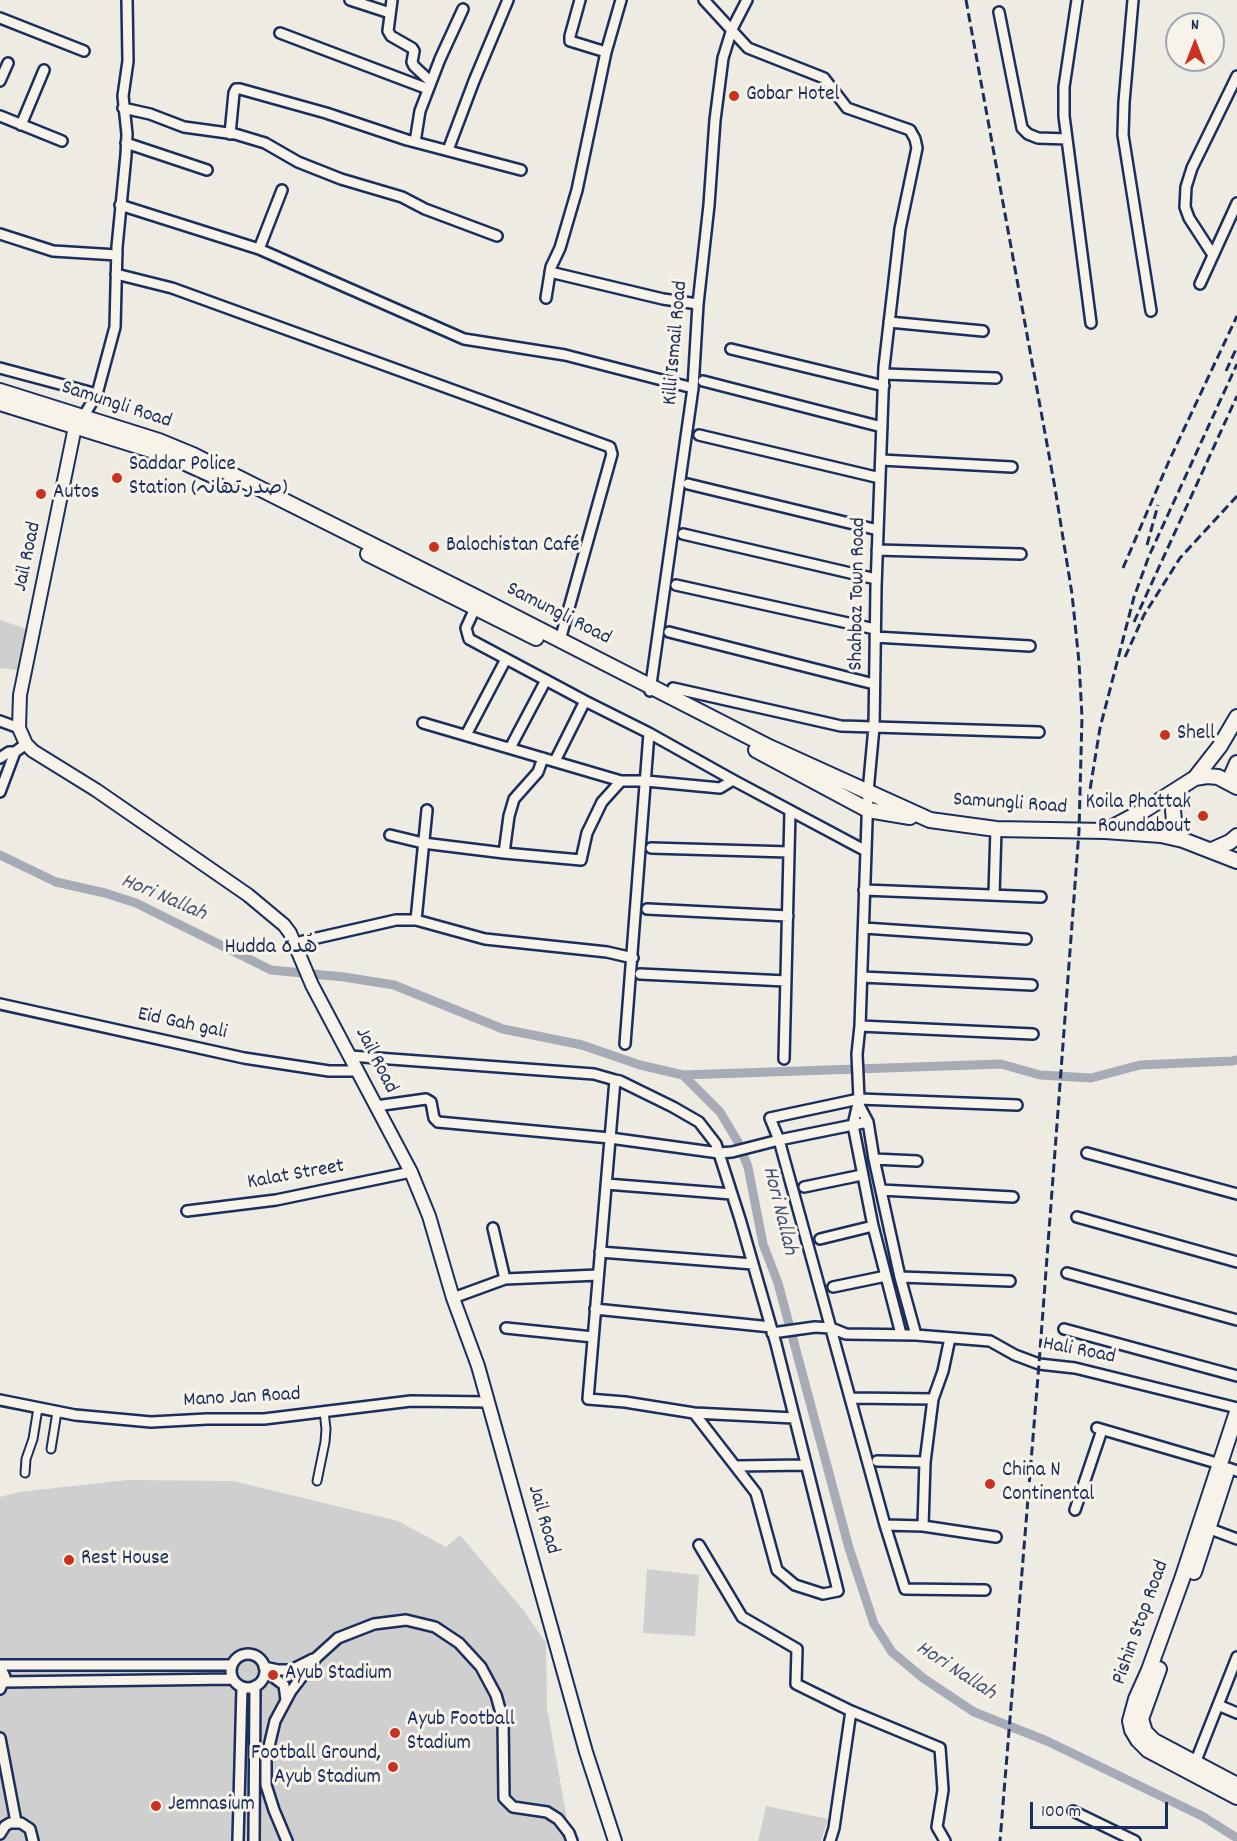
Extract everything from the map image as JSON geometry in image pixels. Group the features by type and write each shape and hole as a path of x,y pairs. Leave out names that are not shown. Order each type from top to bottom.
{"main road":[{"name":"Samungli Road","path":"0,391 79,422"},
{"name":"Samungli Road","path":"0,403 159,441 193,455 477,604 650,690 930,820 996,829 1105,831 1161,835 1183,840 1237,861"},
{"name":"Jail Road","path":"79,422 20,695 19,728 26,744 33,751 96,790 248,895 284,925 295,943 312,985 411,1172 429,1216 453,1298 478,1366 586,1752 615,1841"},
{"name":"Samungli Road","path":"477,604 560,640 650,690"},
{"path":"650,690 868,810 930,820"},
{"name":"Samungli Road","path":"1105,831 1143,812 1195,778 1220,746 1237,717"},
{"path":"1195,778 1218,777 1233,784 1237,763"},
{"path":"1178,789 1174,799 1174,821 1183,840"},
{"path":"1212,850 1230,842 1237,836"},
{"name":"Pishin Stop Road","path":"1228,1468 1237,1410"},
{"name":"Pishin Stop Road","path":"1237,1437 1228,1468 1136,1699 1130,1721 1138,1740 1148,1750 1237,1797"},
{"name":"Pishin Stop Road","path":"1204,1527 1141,1719 1145,1732 1154,1741 1237,1785"}],"street":[{"path":"79,422 97,394 115,327 117,255 126,143 123,96 128,61 127,0"},
{"path":"350,0 390,13"},
{"path":"392,0 388,31 391,36 412,48 414,66 430,85"},
{"path":"448,150 508,0"},
{"path":"580,0 570,41 606,52"},
{"path":"546,298 550,272 560,248 576,190 606,52 621,0"},
{"path":"704,0 732,29"},
{"name":"Killi Ismail Road","path":"650,690 693,388 698,304 723,58 732,29 747,0"},
{"path":"1077,0 1064,87 1064,116 1091,323"},
{"path":"1133,0 1124,102 1124,135 1151,311"},
{"path":"415,142 420,111 463,9"},
{"path":"999,12 1022,128 1038,138 1067,139"},
{"path":"0,18 84,51"},
{"name":"Shahbaz Town Road","path":"732,29 748,48 824,78 847,108 910,130 917,148 900,228 884,374 876,579 874,727 868,792 860,1026 857,1054 859,1102"},
{"path":"280,33 430,85"},
{"path":"0,81 8,63"},
{"path":"21,125 44,70"},
{"path":"1213,255 1189,218 1185,207 1186,187 1192,168 1237,75"},
{"path":"230,134 234,93 236,89 240,89 415,142 520,170"},
{"path":"123,108 150,114 184,127 230,134 265,143 309,166 341,179 402,197 425,209 497,236"},
{"path":"0,116 62,141"},
{"path":"126,143 207,170"},
{"path":"259,249 282,190"},
{"path":"1200,284 1237,203"},
{"path":"120,205 259,249 464,339 565,355 693,388"},
{"path":"0,234 53,251 117,255"},
{"path":"550,272 663,299 698,304"},
{"path":"116,274 172,288 610,447 612,454 560,640"},
{"path":"890,322 983,331"},
{"path":"731,349 884,386"},
{"path":"0,368 97,394"},
{"path":"884,374 996,378"},
{"path":"703,381 882,427"},
{"path":"699,435 880,478"},
{"path":"881,460 1012,467"},
{"path":"688,484 878,530"},
{"path":"683,534 876,579"},
{"path":"877,550 1021,554"},
{"path":"676,585 875,633 1030,646"},
{"path":"477,604 466,628 469,639 649,733 790,812 866,851"},
{"path":"669,632 874,684"},
{"path":"466,735 506,659"},
{"path":"510,748 546,680"},
{"path":"673,688 842,726 1039,732"},
{"path":"555,761 585,701"},
{"path":"0,721 19,728"},
{"path":"423,723 621,781 720,788 732,780"},
{"path":"625,1044 649,733"},
{"path":"0,792 15,752 26,744"},
{"path":"0,758 9,752 15,752"},
{"path":"504,853 509,816 514,799 538,772 543,758"},
{"path":"390,835 423,843 581,860 587,833 602,802 621,781"},
{"path":"416,920 427,810"},
{"path":"784,1059 790,812"},
{"path":"994,895 996,829"},
{"path":"651,848 789,852"},
{"path":"864,890 1041,897"},
{"path":"647,909 788,915"},
{"path":"295,943 396,920 416,920 485,939 607,952 633,958"},
{"path":"864,928 1026,939"},
{"path":"640,974 786,981"},
{"path":"862,977 1032,985"},
{"name":"Eid Gah gali","path":"0,1004 244,1058 329,1071 358,1071"},
{"path":"860,1026 1033,1034"},
{"path":"350,1056 594,1074 615,1080 699,1122 716,1144 775,1331 805,1465 838,1591 823,1594 795,1585 777,1570 756,1493 694,1413"},
{"path":"615,1080 588,1399 625,1402 694,1413 794,1418"},
{"path":"376,1106 426,1099 431,1102 434,1119 438,1122 610,1138 719,1153 868,1122"},
{"path":"859,1102 868,1122 874,1160 900,1277 916,1335"},
{"path":"859,1102 853,1125 873,1227 901,1334"},
{"path":"985,1590 905,1589 885,1525 780,1140 770,1118 859,1102 1017,1105"},
{"path":"1087,1153 1237,1194"},
{"path":"874,1160 916,1161"},
{"name":"Kalat Street","path":"187,1211 276,1200 411,1172"},
{"path":"804,1187 862,1174"},
{"path":"606,1184 732,1194"},
{"path":"881,1190 1013,1197"},
{"path":"1077,1217 1237,1262"},
{"path":"820,1239 873,1227"},
{"path":"493,1228 505,1279"},
{"path":"600,1252 753,1264"},
{"path":"1067,1273 1237,1320"},
{"path":"453,1298 505,1279 598,1275"},
{"path":"833,1287 886,1276"},
{"path":"900,1277 1010,1281"},
{"name":"Hali Road","path":"596,1309 775,1331 831,1328 846,1334 901,1334 990,1341 1015,1355 1039,1364 1076,1368 1237,1410"},
{"path":"506,1328 593,1337"},
{"path":"1064,1329 1237,1376"},
{"path":"923,1526 925,1462 933,1399 943,1371 950,1338"},
{"path":"850,1398 933,1399"},
{"name":"Mano Jan Road","path":"0,1400 75,1415 152,1422 264,1419 411,1401 488,1401"},
{"path":"25,1473 38,1408"},
{"path":"51,1449 57,1412"},
{"path":"317,1481 325,1442 324,1412"},
{"path":"1075,1509 1100,1429 1228,1468"},
{"path":"877,1461 925,1462"},
{"path":"736,1466 805,1465"},
{"path":"885,1525 923,1526 996,1537"},
{"path":"1204,1527 1237,1539"},
{"path":"699,1545 742,1617 797,1649 796,1684 851,1711 940,1748 943,1790 937,1827 945,1841"},
{"path":"287,1841 266,1785 266,1759 275,1721 286,1700 317,1657 338,1638 375,1624 406,1620 435,1627 459,1642 481,1667 496,1695 503,1719 504,1798 513,1808 547,1812 558,1819 572,1841"},
{"path":"264,1669 262,1680 251,1688 242,1687 233,1679 231,1669 238,1657 248,1654 258,1658 264,1669 284,1684 286,1700"},
{"path":"264,1669 291,1671 317,1657"},
{"path":"1195,1763 1237,1658"},
{"path":"0,1666 232,1665"},
{"path":"0,1666 4,1672 2,1685 233,1679"},
{"path":"254,1841 255,1686"},
{"path":"238,1841 242,1687"},
{"path":"1218,1705 1237,1713"},
{"path":"830,1841 834,1828 851,1711"},
{"path":"0,1738 16,1822"},
{"path":"1073,1810 1135,1841"},
{"path":"0,1834 5,1826 16,1822 30,1828 34,1840 44,1841"}],"shaded area":[{"path":"0,620 33,631 25,671 0,668"},
{"name":"Ayub Stadium","path":"127,1480 233,1481 398,1521 446,1547 460,1535 524,1611 546,1643 547,1708 571,1841 0,1841 0,1497 19,1492"},
{"path":"647,1569 699,1575 695,1636 643,1633"},
{"path":"766,1806 828,1819 821,1841 758,1841"}],"waterway":[{"name":"Hori Nallah","path":"0,855 56,882 105,893 136,903 271,970 344,977 394,985 503,1029 582,1045 640,1065 683,1075 720,1112 738,1142 748,1167 763,1244 778,1283 849,1548 874,1624 892,1652 923,1678 974,1712 1047,1741 1202,1816 1237,1838"},
{"path":"683,1075 1001,1064 1040,1075 1091,1078 1140,1065 1237,1060"}],"railway":[{"path":"966,0 1055,488 1072,594 1082,717 1079,831 1000,1841"},
{"path":"1123,568 1169,461 1237,316"},
{"path":"1226,371 1237,347"},
{"path":"1088,802 1100,728 1134,597 1149,556 1237,364"},
{"path":"1134,622 1237,396"},
{"path":"1125,657 1144,615 1180,558 1237,496"},
{"path":"1147,545 1158,505"}],"place":[{"name":"Gobar Hotel","path":"734,96"},
{"name":"Saddar Police Station (صدر تھانہ)","path":"117,478"},
{"name":"Autos","path":"41,494"},
{"name":"Balochistan Café","path":"434,547"},
{"name":"Shell","path":"1165,735"},
{"name":"Koila Phattak Roundabout","path":"1203,816"},
{"name":"China N Continental","path":"990,1484"},
{"name":"Rest House","path":"69,1560"},
{"name":"Ayub Stadium","path":"273,1675"},
{"name":"Ayub Football Stadium","path":"395,1733"},
{"name":"Football Ground, Ayub Stadium","path":"393,1767"},
{"name":"Jemnasium","path":"156,1806"}],"district":[{"name":"Hudda ھُدہ","path":"271,949"}]}
